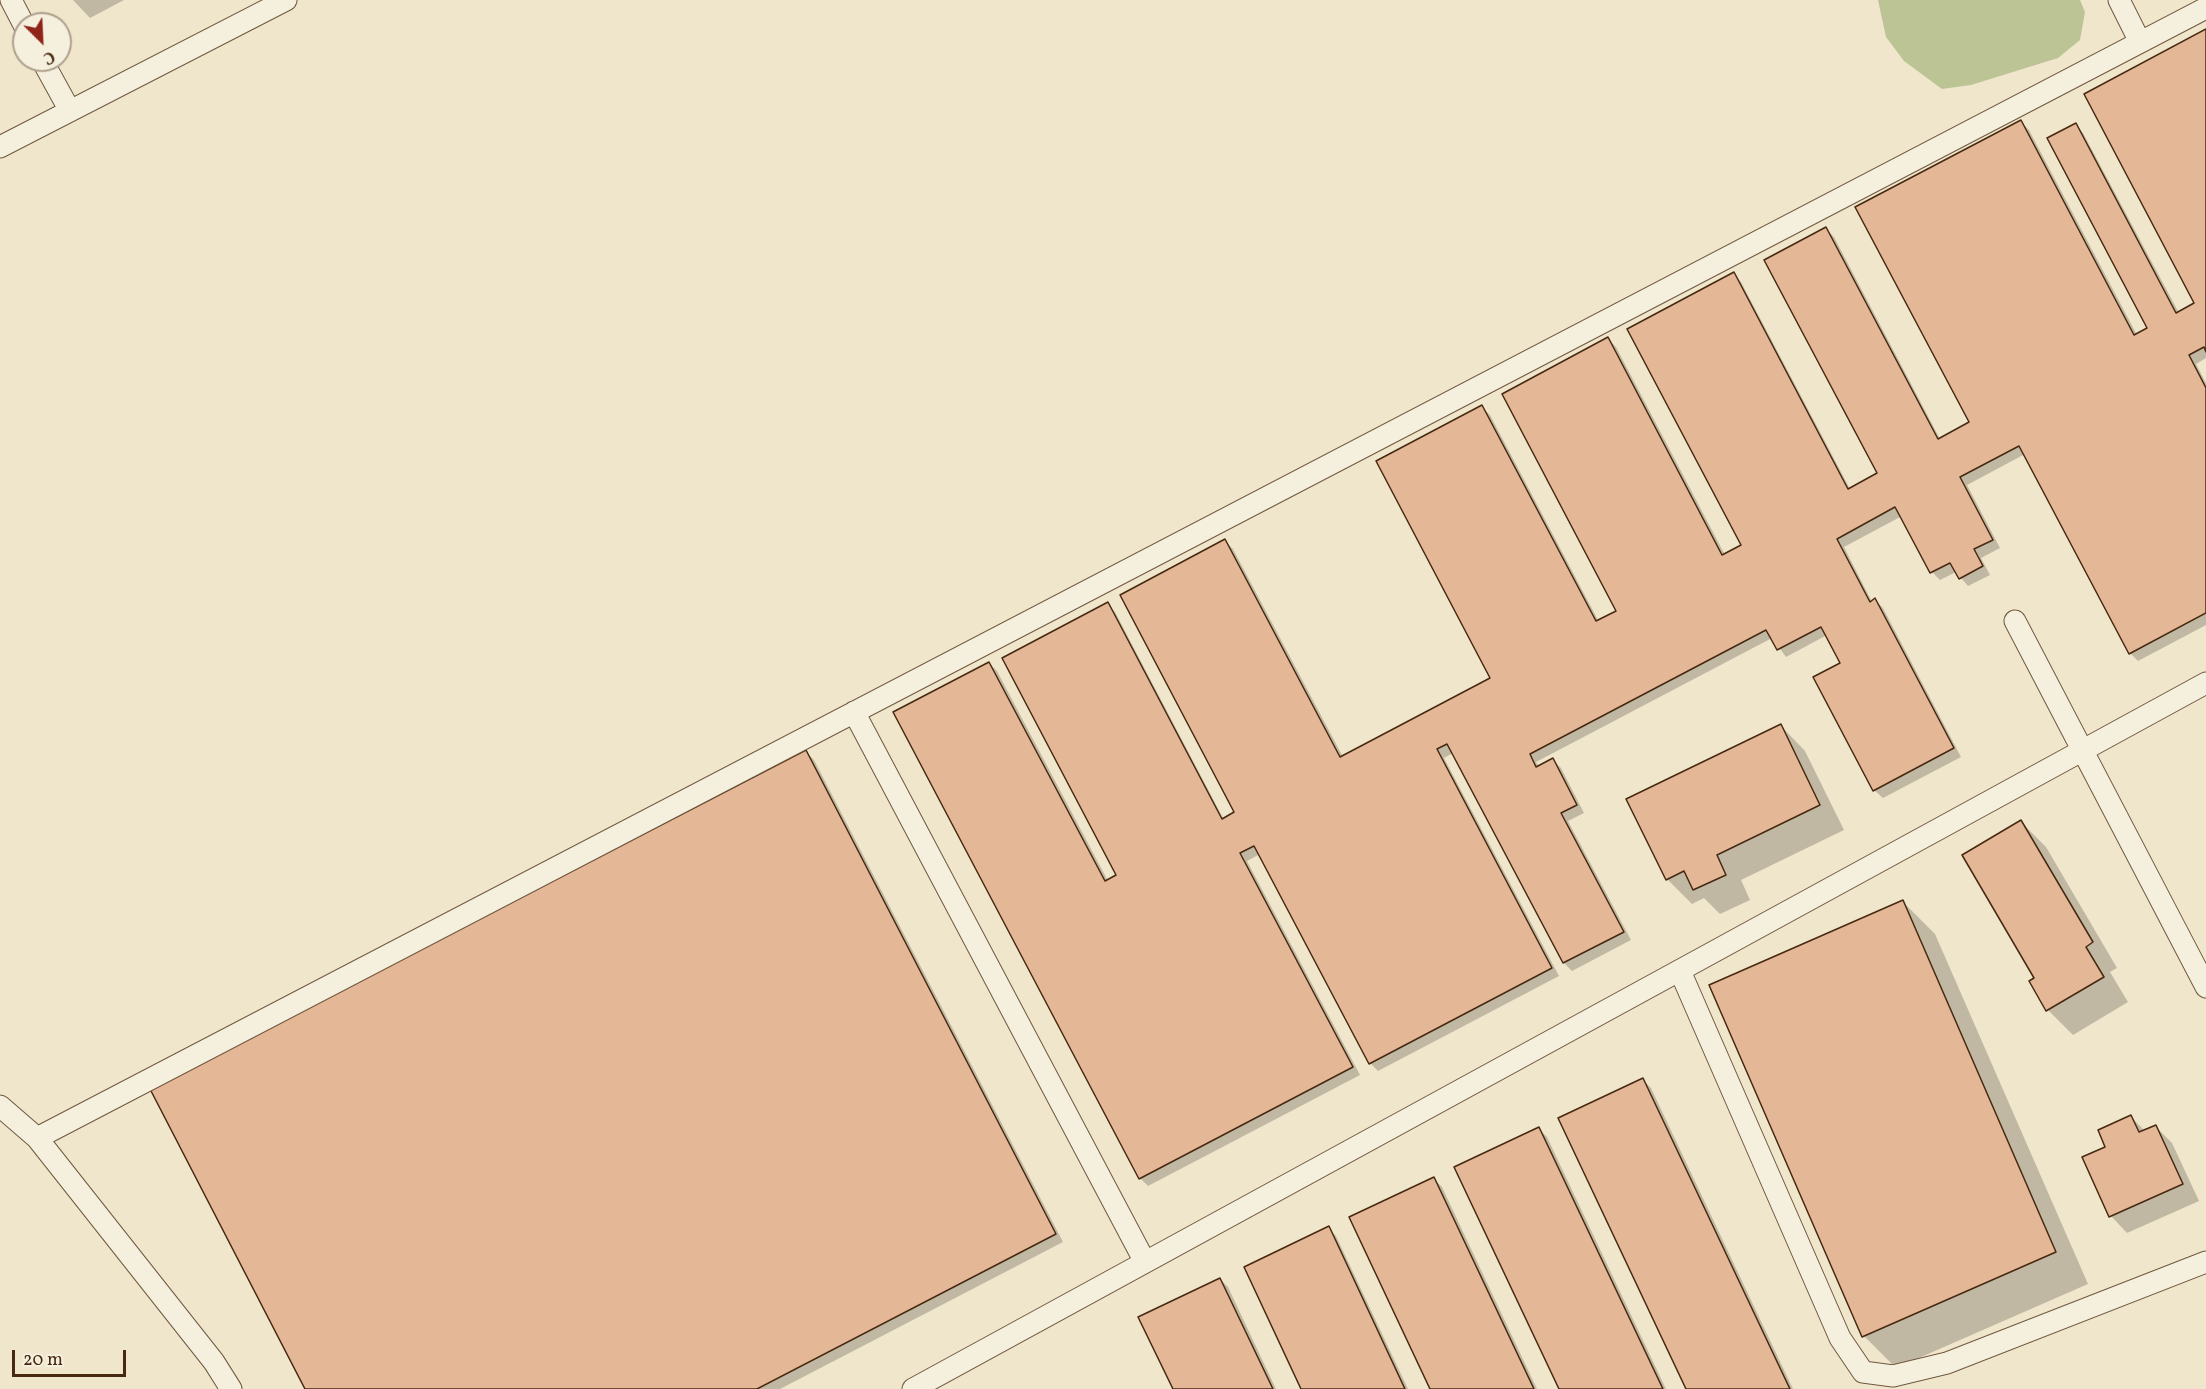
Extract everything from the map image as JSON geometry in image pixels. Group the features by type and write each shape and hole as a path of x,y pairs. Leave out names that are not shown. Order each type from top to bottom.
{"lane":[{"path":"0,147 286,0"},
{"path":"2119,0 2140,42"},
{"path":"37,1138 2206,8"},
{"path":"49,72 70,111"},
{"path":"2015,621 2206,987"},
{"path":"913,1389 2206,683"},
{"path":"854,712 1145,1262"},
{"path":"1680,971 1840,1338 1863,1372 1893,1376 1947,1363 2206,1262"},
{"path":"0,1106 37,1138 214,1362 231,1389"}],"green space":[{"path":"1878,0 2080,0 2085,12 2080,40 2058,58 1971,85 1942,89 1904,61 1886,37"}],"building":[{"path":"2206,29 2206,352 2204,347 2189,355 2206,388 2206,613 2129,654 2019,446 1960,477 1993,540 1974,549 1983,566 1959,579 1950,563 1930,573 1895,507 1837,539 1870,602 1875,598 1954,748 1873,791 1813,677 1840,663 1821,627 1777,650 1766,630 1530,754 1536,767 1553,758 1577,805 1561,813 1624,932 1563,963 1447,744 1437,749 1552,968 1369,1064 1254,846 1240,853 1353,1067 1139,1179 893,712 989,662 1105,881 1116,875 1002,658 1108,602 1222,819 1234,812 1120,595 1225,539 1340,757 1490,678 1376,461 1482,405 1596,621 1616,611 1502,394 1608,337 1722,555 1741,545 1627,329 1734,272 1848,489 1877,473 1764,260 1826,227 1938,439 1969,422 1855,207 2021,120 2134,335 2147,328 2047,138 2076,123 2176,313 2194,303 2084,94"},
{"path":"1781,724 1820,805 1717,855 1726,875 1693,890 1684,871 1666,880 1626,799"},
{"path":"806,750 1056,1234 757,1389 305,1389 150,1089"},
{"path":"2021,820 2093,942 2086,947 2104,977 2046,1011 2029,981 2034,978 1962,855"},
{"path":"1903,900 2056,1252 1862,1337 1709,985"},
{"path":"1643,1078 1790,1389 1686,1389 1558,1118"},
{"path":"2131,1115 2139,1132 2156,1125 2183,1184 2109,1217 2082,1157 2105,1147 2098,1130"},
{"path":"1539,1127 1663,1389 1559,1389 1454,1167"},
{"path":"1434,1177 1534,1389 1430,1389 1349,1217"},
{"path":"1329,1226 1405,1389 1301,1389 1244,1267"},
{"path":"1220,1278 1273,1389 1173,1389 1138,1317"}]}
